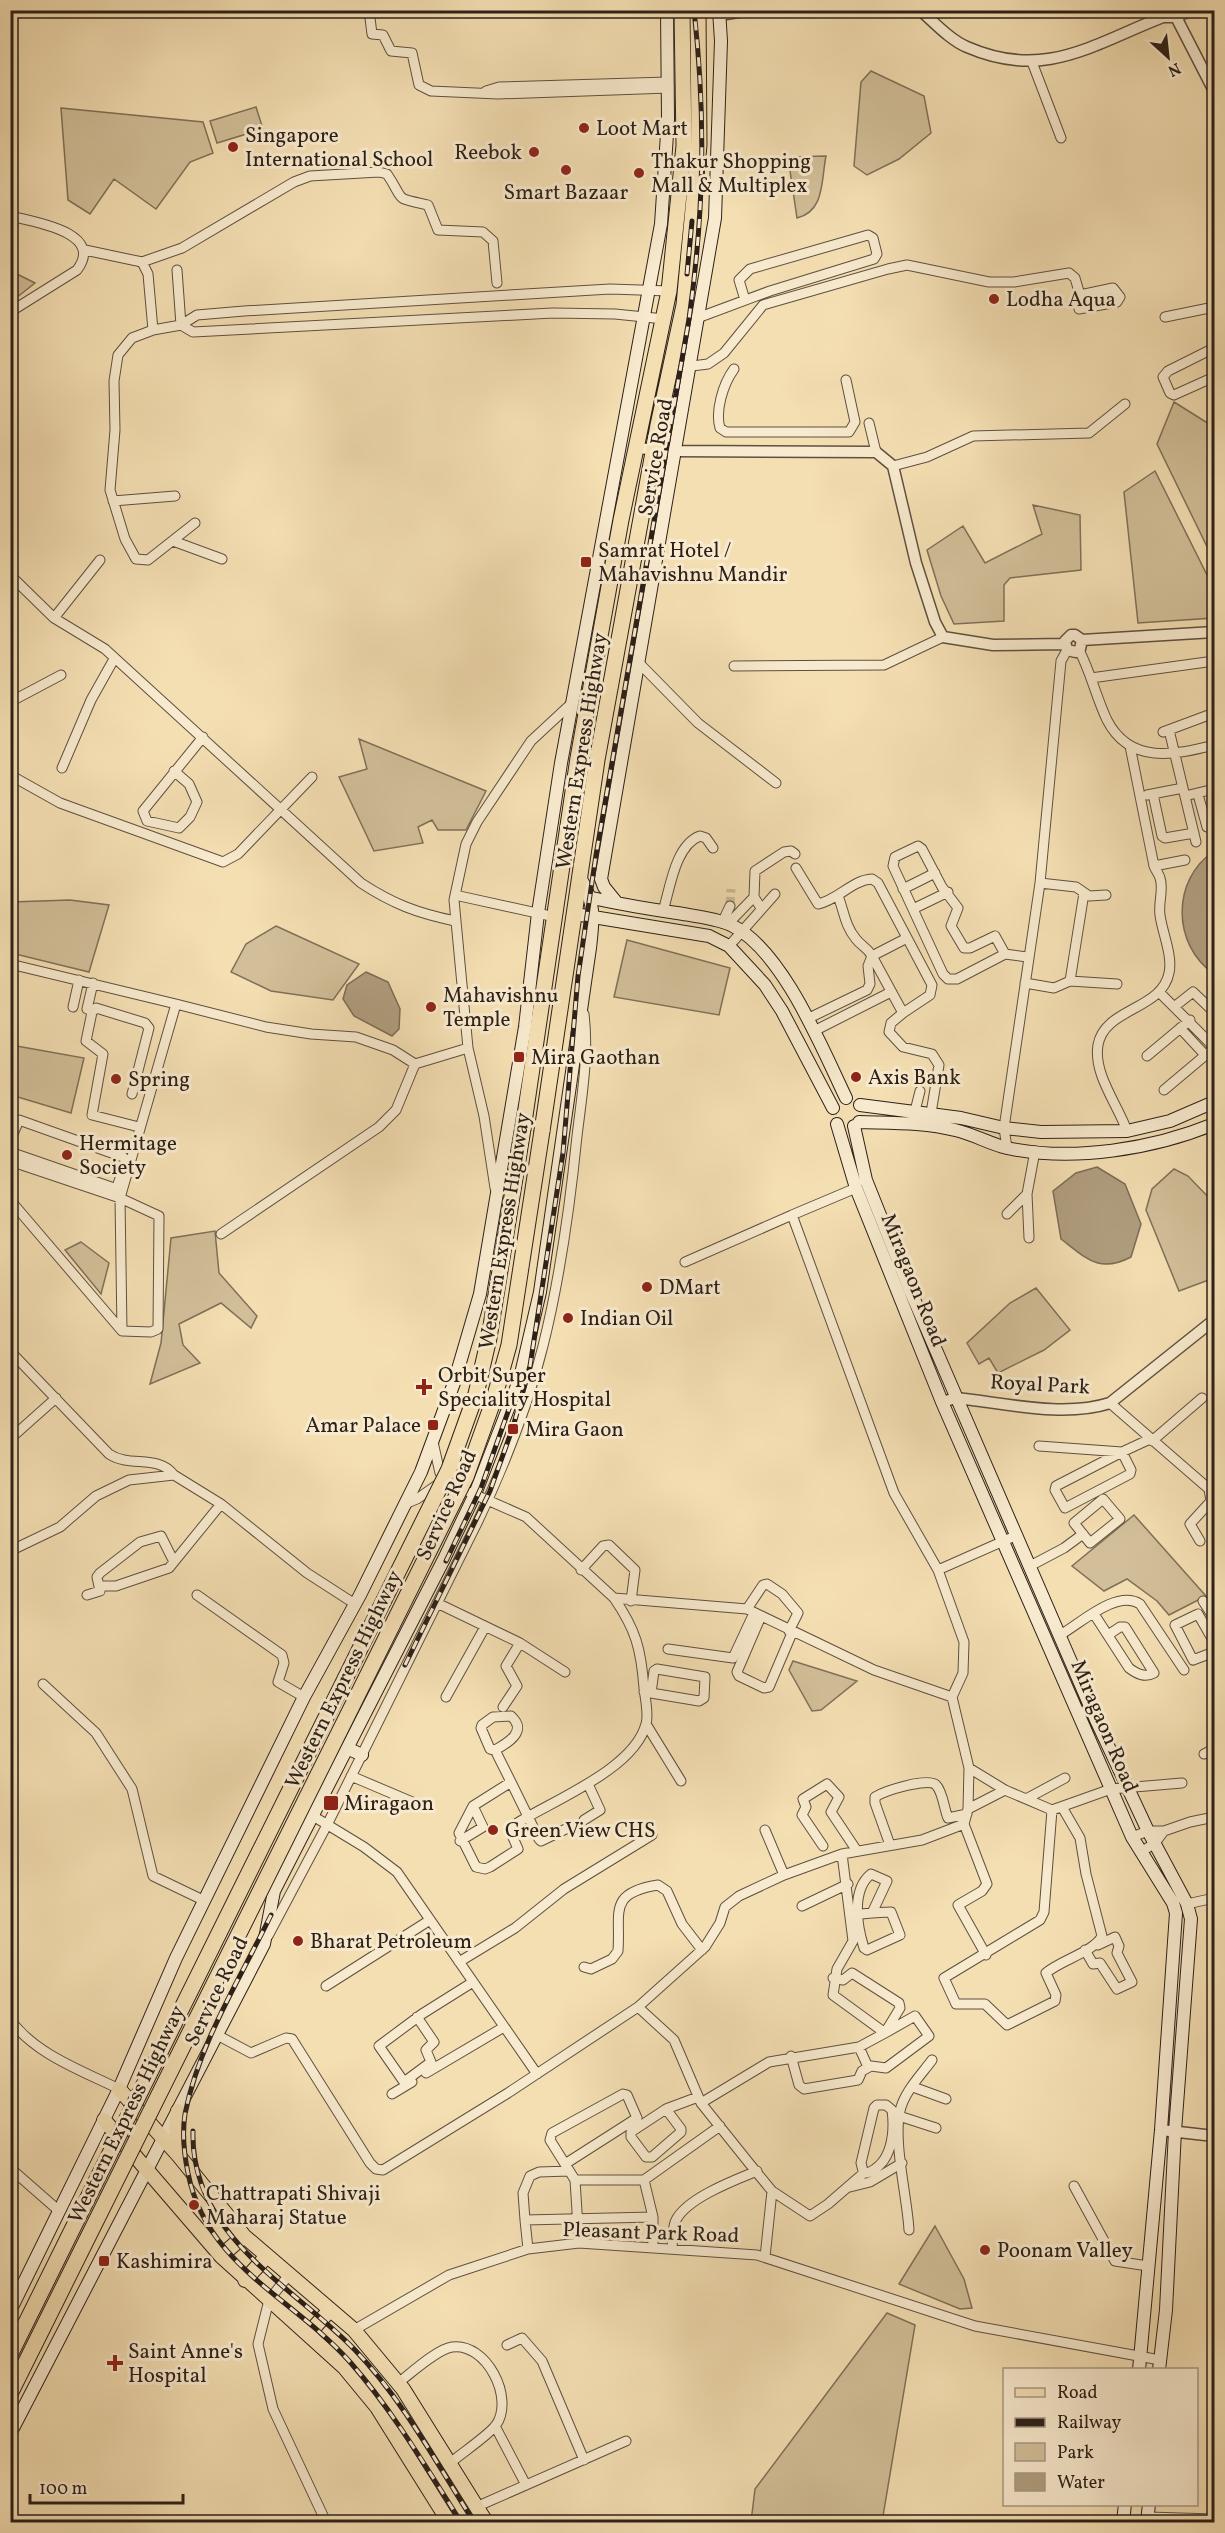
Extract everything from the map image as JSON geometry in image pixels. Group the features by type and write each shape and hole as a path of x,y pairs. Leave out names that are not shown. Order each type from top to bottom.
{"highway":[{"name":"Western Express Highway","path":"10,2355 449,1469 476,1394 489,1338 523,1129 578,758 636,448 669,291 684,146 682,10"},
{"name":"Western Express Highway","path":"10,2394 466,1477 494,1399 508,1345 581,879 597,760 654,450 684,305 695,210 701,66 698,10"}],"main road":[{"path":"10,2311 119,2089 176,1958 304,1697 355,1604 406,1503 433,1442 454,1383 480,1294 525,1027 538,913 573,702 650,291 666,175 667,10"},
{"name":"Service Road","path":"617,903 604,887 602,879 675,451 692,366 715,218 721,41 719,13"},
{"path":"581,879 592,898 725,924 741,931 768,957 807,1019 846,1098"},
{"name":"Service Road","path":"10,2434 264,1944 274,1891 444,1559 475,1494 520,1378 544,1264 583,1005 594,917 592,898"},
{"path":"575,914 709,936 729,946 765,985 782,1011 833,1108 833,1119 837,1124 849,1128 857,1124 906,1123 954,1129 1007,1148 1035,1151 1144,1148 1215,1124"},
{"path":"833,1108 840,1099 857,1101 862,1116 857,1124"},
{"path":"860,1105 931,1113 1004,1128 1041,1132 1127,1131 1170,1121 1215,1102"},
{"name":"Miragaon Road","path":"837,1124 856,1188 942,1401 1132,1838 1173,1903 1176,1913 1161,2130 1139,2364"},
{"name":"Miragaon Road","path":"857,1124 866,1180 956,1398 1128,1788 1187,1904 1191,1919 1175,2131 1166,2310 1159,2365"},
{"path":"1111,1131 1112,1150"},
{"path":"544,1264 558,1267"},
{"path":"444,1559 456,1566"},
{"path":"347,1748 362,1755"},
{"path":"119,2089 164,2138 244,2236 288,2276 354,2330 398,2383 486,2523"},
{"path":"178,2111 176,2128 179,2156"},
{"path":"104,2120 148,2168 221,2256 344,2367 377,2407 449,2523"},
{"path":"221,2256 244,2236"},
{"path":"245,2280 266,2257"},
{"path":"309,2333 330,2310"},
{"path":"1123,2523 1125,2506"}],"street":[{"path":"369,10 372,34 383,35 391,51 412,53 419,85 424,89 483,91 498,94 668,85"},
{"path":"719,13 750,10"},
{"path":"920,10 966,47 1032,62 1060,59 1163,17 1176,17 1197,10"},
{"path":"1176,17 1215,91"},
{"path":"1032,62 1061,138"},
{"path":"85,250 142,262 182,248 294,182 310,176 379,172 387,174 398,197 404,202 428,205 438,230 483,232 493,241 497,283 492,286 497,296"},
{"path":"10,216 53,227 78,239 85,250 85,260 77,270 10,312"},
{"path":"699,317 874,259 877,254 872,236 750,269 739,280 745,300"},
{"path":"142,262 148,274 153,330"},
{"path":"692,366 708,364 724,353 763,305 823,286 907,265 989,282 1014,282 1069,273 1075,278 1080,295"},
{"path":"177,270 182,325"},
{"path":"195,523 148,561 136,559 125,539 110,490 115,430 114,381 118,355 132,339 153,330 182,325 197,315 610,289 669,291"},
{"path":"553,313 554,294"},
{"path":"306,325 307,307"},
{"path":"1165,317 1215,307"},
{"path":"271,309 271,328"},
{"path":"182,325 193,332 553,313 645,316 664,319"},
{"path":"1215,348 1168,371 1163,377 1170,393 1174,395 1215,377"},
{"path":"734,369 723,389 718,421 720,428 726,432 849,432 855,422 846,380"},
{"path":"893,466 927,457 973,436 1089,433 1125,404"},
{"path":"869,423 876,452 893,466 916,563 935,622 943,637"},
{"path":"788,432 788,450"},
{"path":"636,448 675,451 876,452"},
{"path":"113,501 175,496"},
{"path":"173,541 222,559"},
{"path":"54,618 100,560"},
{"path":"10,575 54,618 105,649 361,883 383,898 417,913 455,921"},
{"path":"734,666 884,665 943,637 993,645 1066,647 1071,652 1080,645 1215,632"},
{"path":"1007,1148 1004,1128 1027,957 1040,883 1061,661 1071,635 1075,634 1108,722 1130,746 1154,866 1160,876 1159,908 1170,972 1159,992 1111,1023 1102,1032 1098,1046 1098,1060 1103,1076 1127,1131"},
{"path":"62,768 91,700 114,659"},
{"path":"1091,678 1215,661"},
{"path":"639,663 698,723 776,783"},
{"path":"10,702 61,675"},
{"path":"496,1198 484,1116 468,1048 455,921 455,895 466,844 477,822 531,741 573,702"},
{"path":"1153,794 1161,836 1165,838 1195,837 1176,755 1166,731 1190,723 1194,719 1215,714"},
{"path":"174,771 189,784 197,802 184,825 174,828 147,821 143,811 174,771 203,737"},
{"path":"1130,746 1162,755 1176,755 1215,745"},
{"path":"10,775 60,803 223,862 238,854 312,777"},
{"path":"1140,796 1185,795 1215,791"},
{"path":"1185,795 1199,798 1215,791"},
{"path":"1199,798 1207,828 1215,828"},
{"path":"663,911 678,862 688,843 700,836 706,838 712,849"},
{"path":"1005,954 995,936 970,948 964,948 951,926 958,908 934,873 922,849 918,846 912,847 892,861 943,974 948,979 957,979 1005,954 1027,957"},
{"path":"761,909 754,897 753,876 759,866 784,852 791,851 795,854"},
{"path":"1154,866 1185,860"},
{"path":"796,868 815,903 820,904 838,896 859,882 872,879 878,883 933,990 891,1023 889,1032 903,1047 932,1054 939,1065 931,1113"},
{"path":"903,889 934,873"},
{"path":"1040,883 1076,887 1089,896 1106,895"},
{"path":"913,909 948,892"},
{"path":"1071,981 1084,893"},
{"path":"729,946 775,894"},
{"path":"455,895 555,917"},
{"path":"838,896 842,915 857,941 867,946 903,1013"},
{"path":"725,924 754,897"},
{"path":"725,924 730,906"},
{"path":"807,1019 867,990 870,979 868,966 872,956 907,938"},
{"path":"10,964 266,1027 311,1034 356,1037 393,1050 415,1064 468,1048"},
{"path":"73,1007 79,980"},
{"path":"1025,983 1054,988 1071,981 1117,984"},
{"path":"87,1010 93,983"},
{"path":"814,1031 891,992"},
{"path":"1159,992 1215,1047 1164,1090"},
{"path":"1174,1008 1193,992 1215,1012"},
{"path":"122,1331 120,1198 176,1004"},
{"path":"264,1944 327,1825 488,1500 537,1366 558,1267 574,1166 587,1041 583,1005"},
{"path":"132,1094 149,1028 145,1023 96,1008 92,1012 86,1041 103,1054 92,1115 139,1127"},
{"path":"1147,1056 1190,1020"},
{"path":"1180,1028 1206,1056"},
{"path":"221,1234 379,1127 396,1110 415,1064"},
{"path":"915,1111 920,1091"},
{"path":"10,1141 15,1118 123,1157 126,1161 117,1187 114,1188 10,1152"},
{"path":"1029,1238 1027,1194 1035,1151"},
{"path":"10,1161 120,1198 160,1218 158,1329 151,1332 122,1331 10,1200"},
{"path":"686,1262 856,1188"},
{"path":"1007,1214 1027,1194"},
{"path":"792,1215 894,1493 938,1570 964,1642 963,1673 952,1697 969,1768 966,1816 987,1884 982,1892 959,1904 958,1909 986,1955"},
{"name":"Royal Park","path":"942,1401 956,1398 1078,1409 1110,1403 1215,1320"},
{"path":"10,1351 114,1457 164,1464 174,1475 222,1504 307,1573 355,1604"},
{"path":"10,1439 56,1398"},
{"path":"1122,1452 1131,1470 1130,1474 1065,1508 1055,1490 1056,1486 1122,1452 1151,1440 1202,1398"},
{"path":"1110,1403 1209,1489 1211,1501 1190,1524 1200,1541"},
{"path":"433,1442 440,1473 455,1487"},
{"path":"1039,1446 1122,1452"},
{"path":"10,1551 60,1527 96,1496 129,1480 174,1475"},
{"path":"1209,1489 1215,1480"},
{"path":"406,1503 417,1499 436,1485 455,1487 526,1517 614,1598 638,1639 648,1692"},
{"path":"1101,1500 1105,1500 1119,1520 1092,1543 1083,1534 1075,1521 1101,1500"},
{"path":"99,1586 116,1586 165,1570 222,1504"},
{"path":"1030,1566 1064,1548 1083,1534"},
{"path":"938,1570 1017,1535"},
{"path":"87,1595 99,1593 100,1573 145,1539 161,1536 174,1562"},
{"path":"581,1570 603,1546 609,1545 635,1570 631,1601"},
{"path":"767,1584 782,1594 798,1613 791,1632 769,1687 764,1688 739,1676 737,1672 763,1585 767,1584"},
{"path":"197,1595 282,1655 284,1663 278,1682 304,1697"},
{"path":"614,1598 631,1601 682,1602 754,1613 874,1670 952,1697"},
{"path":"1060,1635 1115,1600 1122,1598 1136,1601 1184,1670"},
{"path":"1203,1601 1215,1618"},
{"path":"437,1603 520,1643 565,1672"},
{"path":"668,1649 733,1658 754,1613"},
{"path":"1094,1614 1129,1668 1136,1674 1147,1676 1154,1673 1125,1627 1120,1627 1108,1635"},
{"path":"1215,1642 1198,1614 1175,1625 1193,1660 1215,1652"},
{"path":"446,1697 485,1627"},
{"path":"503,1707 517,1686 506,1666 520,1643"},
{"path":"512,1782 473,1806 463,1822 459,1833 460,1841 476,1867 485,1869 516,1852 517,1845 512,1829 514,1824 588,1784 627,1756 646,1724 648,1692 654,1671 657,1669 705,1677 707,1681 702,1700 648,1692"},
{"path":"43,1684 96,1732 132,1790 153,1876 205,1901"},
{"path":"646,1724 681,1781"},
{"path":"1204,1754 1215,1749"},
{"path":"495,1750 541,1841 572,1826"},
{"path":"969,1768 1005,1790 1052,1810 1111,1790 1182,1783"},
{"path":"351,1776 424,1807"},
{"path":"1026,1799 1065,1778"},
{"path":"890,1845 874,1803 875,1797 880,1794 909,1785 932,1783 938,1787 948,1818 966,1816"},
{"path":"584,1820 600,1810 588,1784"},
{"path":"823,1846 803,1817 806,1807 803,1799 827,1784 839,1797 831,1812 858,1851"},
{"path":"217,2035 251,2053 286,2038 292,2039 370,2163 379,2170 394,2165 638,2007 702,1950 715,1934 725,1907 739,1896 784,1875 843,1854 922,1840 966,1816 1005,1790"},
{"path":"460,1841 483,1827 473,1806"},
{"path":"1062,1807 1080,1838 1086,1874 1102,1932 1098,1945"},
{"path":"1052,1810 1053,1827 1043,1915 1040,1920 986,1955 945,1977 944,1980 956,2004 985,2004 1007,2025 1055,2001 1056,1995 1046,1973 1085,1950 1115,1937 1119,1946 1117,1953 1132,1982 1117,1989 1100,1963 1093,1964 1085,1950"},
{"path":"313,1816 364,1847 397,1872 537,2074"},
{"path":"1132,1838 1148,1831 1164,1831 1215,1817"},
{"path":"765,1830 784,1875"},
{"path":"1141,1852 1155,1844 1164,1831"},
{"path":"459,1962 515,1928 564,1889 652,1836"},
{"path":"843,1854 854,1915 866,1950 900,1935 892,1912 854,1915"},
{"path":"872,1913 887,1881 871,1874 858,1899 854,1915 853,1941 833,1978 832,1989 835,1999 885,2033"},
{"path":"802,1906 848,1884"},
{"path":"584,1967 591,1969 604,1964 618,1951 617,1912 621,1901 642,1887 658,1885 667,1891 682,1924 702,1950"},
{"path":"1187,1904 1215,1898"},
{"path":"326,1986 430,1920"},
{"path":"833,1978 843,1980 852,1973 899,2003 900,2008 885,2033"},
{"path":"417,2017 434,2039 434,2043 426,2050 431,2062 404,2082 378,2046 417,2017 473,1982"},
{"path":"638,2007 674,2040 700,2100 720,2126 772,2190 805,2216 810,2216 864,2172 872,2171 889,2152 892,2110 886,2105 874,2108 861,2163 864,2172"},
{"path":"666,2109 682,2131 652,2157 646,2157 630,2135 666,2109 700,2100 769,2062 791,2056 859,2047 915,2016 929,2036 886,2068 868,2067"},
{"path":"10,2019 21,2034 28,2039 80,2070 119,2089"},
{"path":"392,2094 504,2027"},
{"path":"859,2047 868,2067"},
{"path":"791,2056 799,2085 804,2090 858,2080 868,2067"},
{"path":"909,2230 898,2132 899,2116 903,2103 932,2060"},
{"path":"913,2087 946,2099"},
{"path":"528,2249 523,2193 530,2176 538,2172 567,2167 637,2118 627,2095 623,2094 552,2133 550,2140 567,2167 575,2180 579,2243"},
{"path":"899,2116 936,2128"},
{"path":"575,2180 644,2180 720,2126"},
{"path":"1161,2130 1215,2136"},
{"path":"848,2187 870,2182 902,2163"},
{"path":"10,2168 58,2210"},
{"path":"672,2248 676,2220 684,2211 724,2184 757,2171"},
{"path":"644,2180 653,2217 652,2247"},
{"path":"1074,2186 1114,2261 1148,2266"},
{"path":"765,2257 772,2190"},
{"path":"525,2220 653,2217"},
{"name":"Pleasant Park Road","path":"354,2330 449,2275 528,2249 579,2243 672,2248 765,2257 975,2326 1139,2364 1159,2365"},
{"path":"288,2276 269,2300 258,2344 273,2409 326,2523"},
{"path":"507,2345 522,2338 536,2352 584,2460"},
{"path":"398,2383 450,2347 469,2349 488,2367 503,2396 500,2415 495,2426 449,2464"},
{"path":"495,2426 526,2485"},
{"path":"476,2507 626,2441"},
{"path":"1148,2515 1215,2519"}],"green space":[{"path":"871,71 924,96 931,133 899,159 867,175 854,166 861,82"},
{"path":"256,107 263,129 217,143 210,121"},
{"path":"61,108 203,122 213,153 190,162 156,209 114,179 90,214 68,200"},
{"path":"826,156 817,202 813,209 797,218 788,157"},
{"path":"11,271 35,283 11,302"},
{"path":"1174,402 1214,427 1214,561 1157,444"},
{"path":"1155,471 1214,589 1214,618 1138,623 1124,492"},
{"path":"1033,505 1080,515 1081,570 1010,578 1004,585 1004,621 954,624 941,596 927,550 963,526 985,563 1042,534"},
{"path":"359,739 486,791 466,830 438,830 432,820 418,827 423,843 374,851 339,777 367,769"},
{"path":"70,900 109,905 89,972 11,953 11,902"},
{"path":"276,926 359,964 333,1000 271,991 231,972 246,944"},
{"path":"627,940 730,968 719,1015 614,997"},
{"path":"11,1045 84,1058 71,1113 11,1095"},
{"path":"1174,1169 1188,1176 1214,1203 1214,1278 1179,1291 1146,1210 1152,1189"},
{"path":"215,1231 219,1273 257,1316 251,1328 221,1303 179,1324 183,1345 200,1363 150,1384 161,1343 171,1238"},
{"path":"81,1242 109,1263 101,1294 65,1250"},
{"path":"1036,1288 1070,1330 1044,1350 998,1373 989,1358 979,1364 967,1343 1010,1303"},
{"path":"1134,1515 1206,1596 1169,1615 1157,1601 1127,1579 1104,1591 1072,1566"},
{"path":"793,1661 857,1681 821,1710 812,1711 789,1670"},
{"path":"935,2226 964,2279 972,2308 960,2309 899,2284"},
{"path":"887,2313 915,2325 882,2522 751,2522 755,2489"}],"water":[{"path":"1214,851 1214,974 1200,962 1190,947 1184,930 1182,912 1184,895 1190,878 1200,863"},
{"path":"366,972 388,982 400,1009 399,1029 392,1036 354,1016 343,999 347,985"},
{"path":"1097,1167 1125,1184 1141,1224 1131,1257 1110,1264 1093,1262 1061,1239 1053,1191 1076,1173"}],"tunnel":[{"path":"730,906 731,889"}],"railway":[{"path":"405,1665 490,1491 513,1427 530,1366 563,1153 578,976 596,855 694,280 702,165 702,127 694,10"},
{"path":"687,274 692,221"},
{"path":"446,1561 481,1488 510,1406"},
{"path":"271,1915 210,2037 191,2088 185,2114 184,2144 188,2173 198,2205 213,2233 232,2257 328,2339 366,2381 409,2440 461,2522"},
{"path":"193,2131 197,2168 208,2200 226,2229 249,2256 330,2326 372,2369 419,2433 474,2522"}],"place":[{"name":"Loot Mart","path":"584,128"},
{"name":"Singapore International School","path":"233,147"},
{"name":"Reebok","path":"534,152"},
{"name":"Smart Bazaar","path":"566,170"},
{"name":"Thakur Shopping Mall & Multiplex","path":"639,173"},
{"name":"Lodha Aqua","path":"994,299"},
{"name":"Samrat Hotel / Mahavishnu Mandir","path":"586,562"},
{"name":"Mahavishnu Temple","path":"431,1007"},
{"name":"Mira Gaothan","path":"519,1057"},
{"name":"Axis Bank","path":"856,1077"},
{"name":"Spring","path":"116,1079"},
{"name":"Hermitage Society","path":"67,1155"},
{"name":"DMart","path":"647,1287"},
{"name":"Indian Oil","path":"568,1318"},
{"name":"Orbit Super Speciality Hospital","path":"424,1387"},
{"name":"Amar Palace","path":"433,1425"},
{"name":"Mira Gaon","path":"513,1429"},
{"name":"Miragaon","path":"331,1803"},
{"name":"Green View CHS","path":"493,1830"},
{"name":"Bharat Petroleum","path":"298,1941"},
{"name":"Chattrapati Shivaji Maharaj Statue","path":"194,2205"},
{"name":"Poonam Valley","path":"985,2250"},
{"name":"Kashimira","path":"104,2261"},
{"name":"Saint Anne's Hospital","path":"115,2363"}]}
